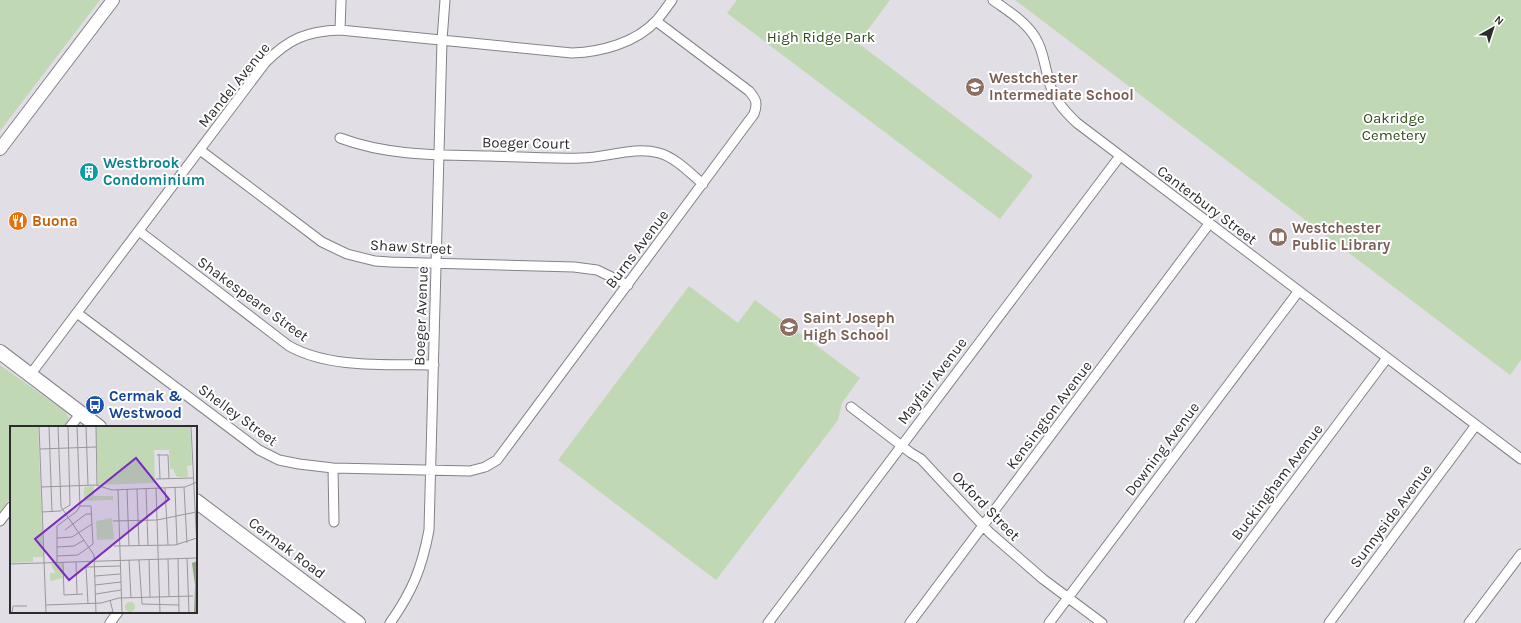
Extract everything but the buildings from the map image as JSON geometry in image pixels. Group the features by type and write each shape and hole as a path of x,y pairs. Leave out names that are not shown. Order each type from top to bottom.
{"main road":[{"path":"0,149 113,0"},
{"path":"0,352 98,426"},
{"name":"Cermak Road","path":"197,504 358,623"}],"street":[{"path":"340,30 341,0"},
{"name":"Boeger Avenue","path":"390,623 411,592 422,561 429,530 432,471 442,40 445,0"},
{"name":"Mandel Avenue","path":"30,374 274,54 296,38 309,33 340,30 572,53 588,52 624,42 656,21 672,0"},
{"name":"Canterbury Street","path":"993,0 1022,21 1035,37 1044,58 1053,94 1064,111 1077,123 1521,460"},
{"name":"Burns Avenue","path":"432,471 477,469 497,460 754,114 757,106 756,99 749,92 656,21"},
{"name":"Boeger Court","path":"340,138 385,150 440,155 580,158 638,150 650,151 667,156 703,184"},
{"name":"Shaw Street","path":"200,150 308,233 333,249 348,254 375,261 574,267 596,270 628,285"},
{"name":"Mayfair Avenue","path":"768,623 900,445 1120,156"},
{"name":"Kensington Avenue","path":"910,623 1209,224"},
{"name":"Shakespeare Street","path":"139,231 301,353 329,361 434,366"},
{"name":"Downing Avenue","path":"1049,623 1298,292"},
{"name":"Shelley Street","path":"77,313 259,450 279,460 290,463 333,468 432,471"},
{"name":"Buckingham Avenue","path":"1189,623 1387,358"},
{"name":"Oxford Street","path":"851,407 926,463 983,526 1018,558 1102,623"},
{"path":"71,426 81,413"},
{"name":"Sunnyside Avenue","path":"1329,623 1476,425"},
{"path":"333,468 334,522"},
{"path":"0,521 10,507"},
{"path":"1469,623 1521,554"},
{"path":"110,623 117,613"}],"green space":[{"path":"0,0 100,0 0,131"},
{"name":"High Ridge Park","path":"737,0 890,0 858,43 1033,176 1000,219 727,13"},
{"name":"Oakridge Cemetery","path":"1015,0 1521,0 1521,360 1510,375"},
{"path":"689,286 738,323 755,300 860,378 842,403 838,420 716,580 558,460"},
{"path":"0,365 65,411 69,418 65,426 10,426 10,498 0,512"}],"place":[{"name":"Westchester Intermediate School","path":"975,87"},
{"name":"Westbrook Condominium","path":"89,172"},
{"name":"Buona","path":"18,221"},
{"name":"Westchester Public Library","path":"1278,237"},
{"name":"Saint Joseph High School","path":"789,327"},
{"name":"Cermak & Westwood","path":"95,405"}]}
